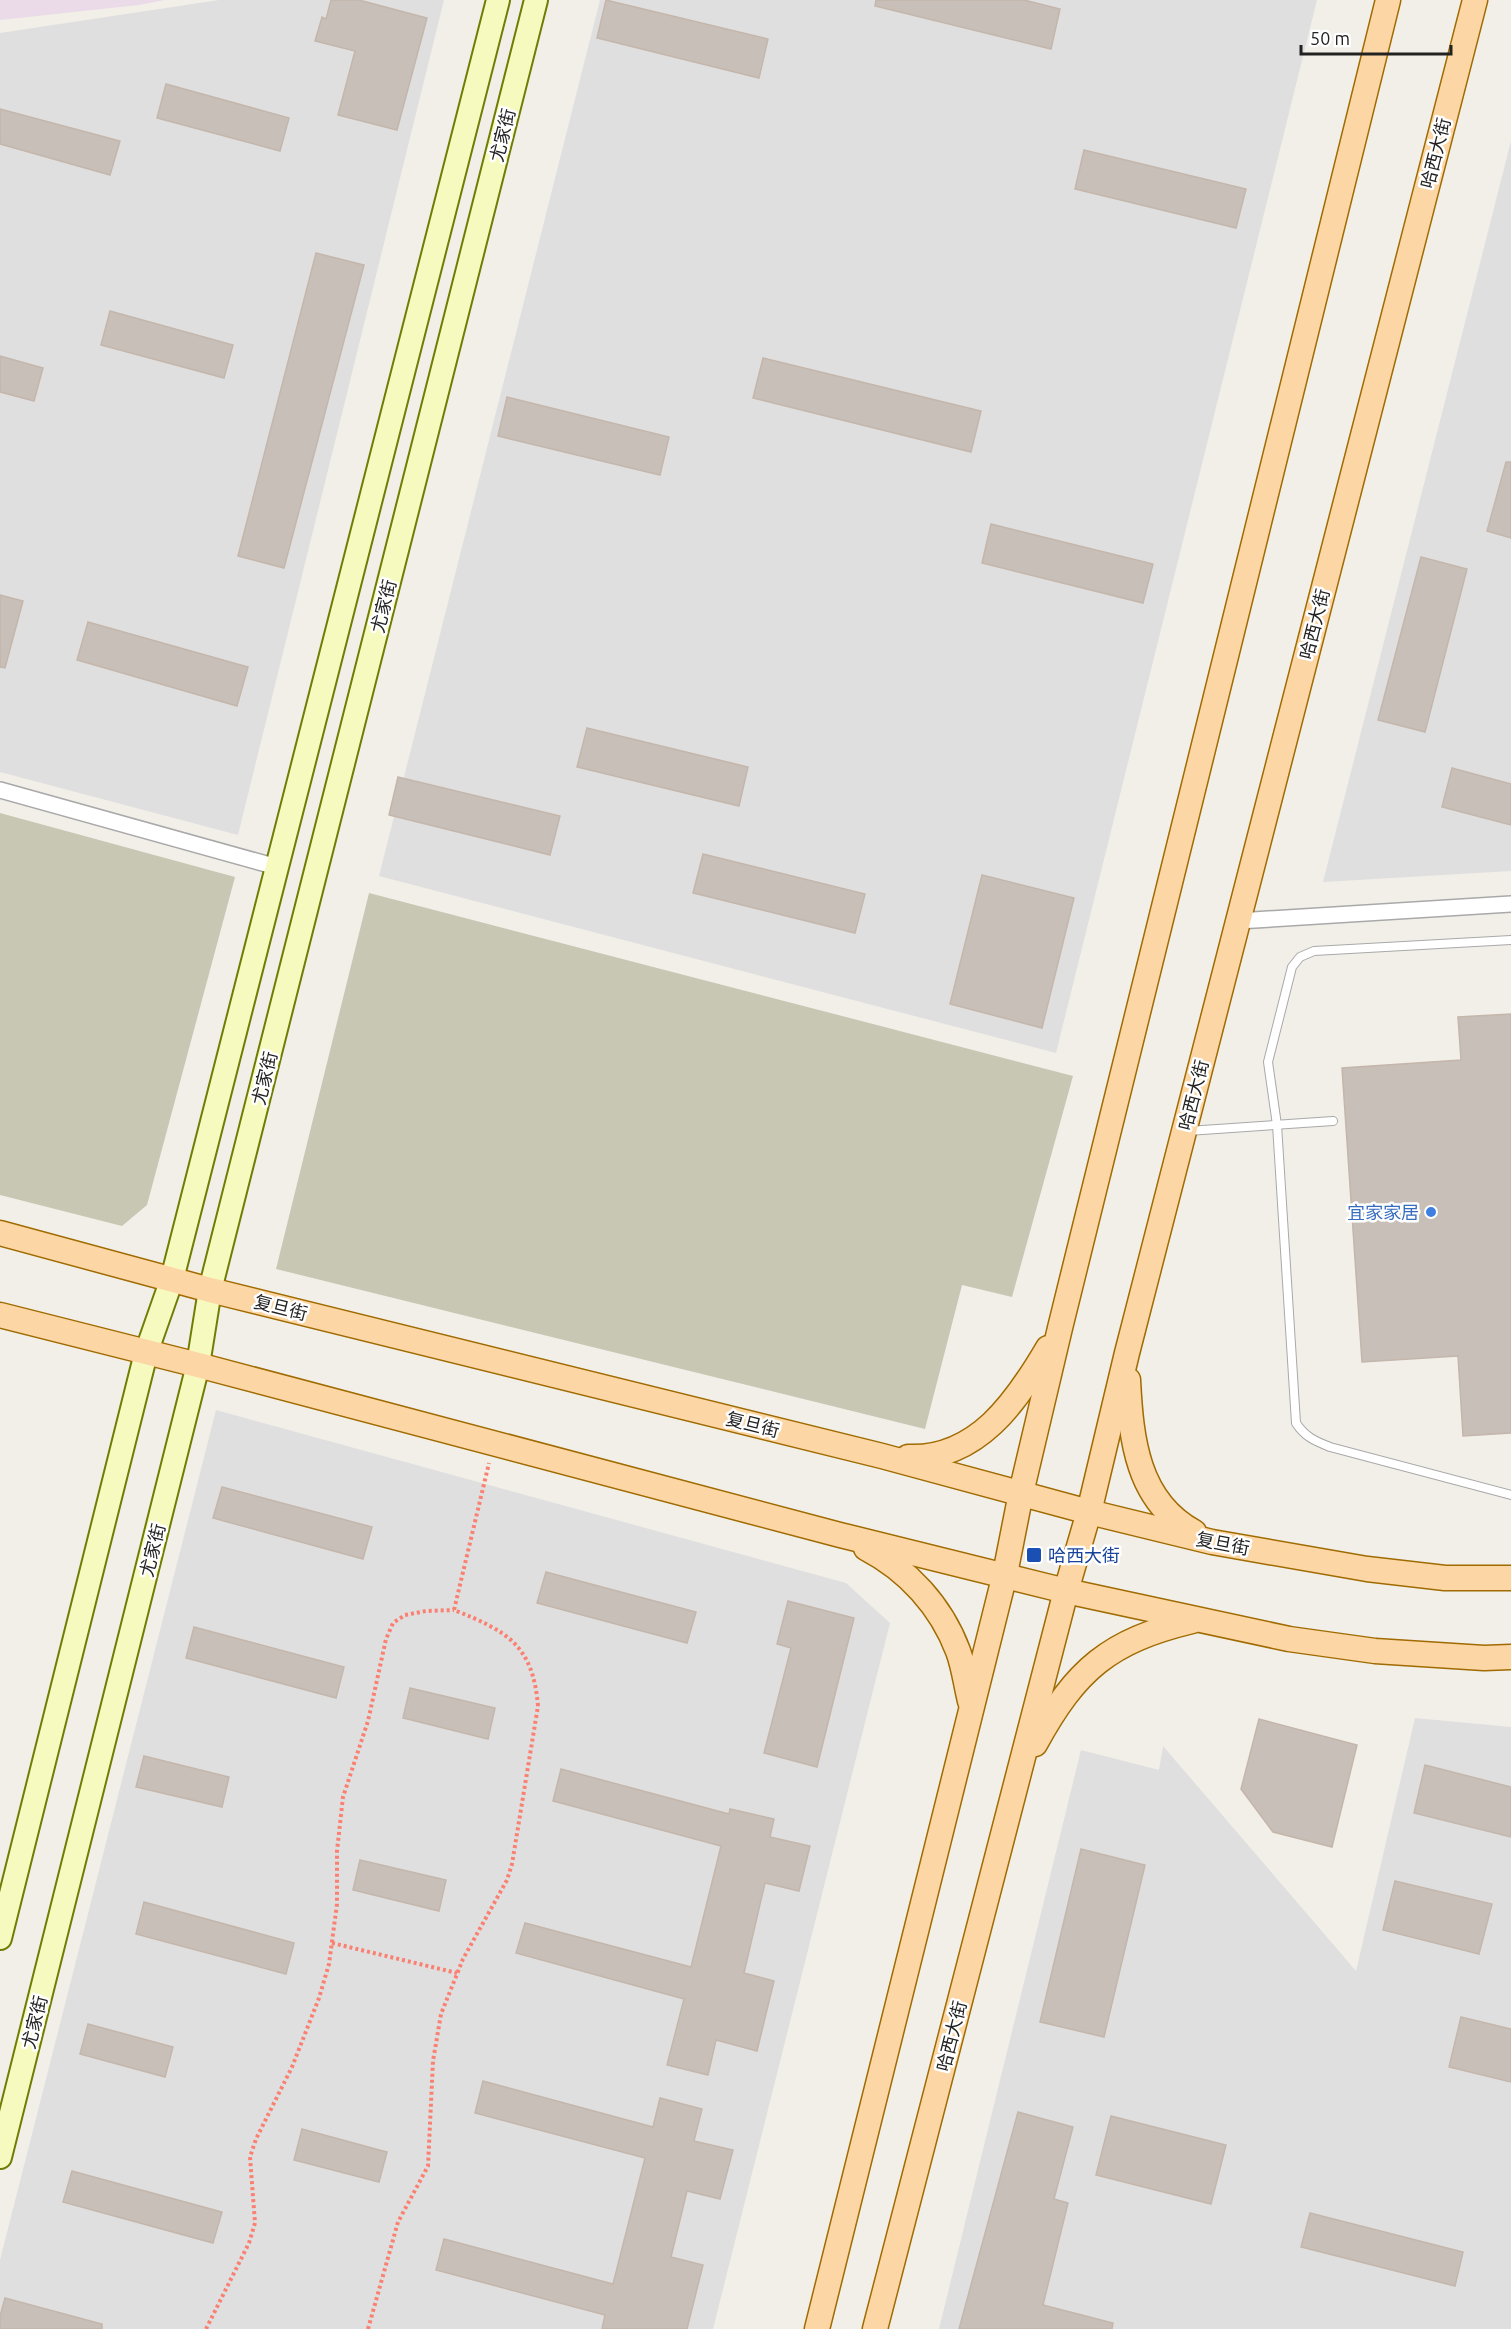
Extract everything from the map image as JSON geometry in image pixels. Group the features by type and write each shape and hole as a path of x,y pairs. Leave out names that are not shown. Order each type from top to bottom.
{"main road":[{"name":"尤家街","path":"0,1938 146,1353 172,1279 498,0"},
{"name":"尤家街","path":"0,2157 198,1365 210,1290 536,0"},
{"path":"817,2329 1005,1574 1021,1493 1060,1328 1388,0"},
{"name":"哈西大街","path":"875,2329 1066,1591 1089,1512 1127,1353 1475,0"},
{"name":"复旦街","path":"0,1233 210,1290 882,1456 1089,1512 1212,1542 1367,1569 1445,1578 1511,1578"},
{"path":"0,1315 840,1535 1005,1574 1066,1591 1289,1639 1375,1651 1484,1658 1511,1657"},
{"path":"882,1456 939,1455 972,1440 991,1426 1018,1397 1060,1328"},
{"path":"1127,1353 1131,1429 1153,1495 1176,1522 1212,1542"},
{"path":"840,1535 884,1558 915,1584 939,1611 958,1651 971,1706"},
{"path":"1018,1775 1068,1690 1089,1667 1128,1642 1164,1628 1198,1619"}],"street":[{"path":"0,790 277,867"},
{"path":"1238,921 1511,904"}],"lane":[{"path":"1511,940 1314,951 1300,957 1292,967 1268,1062 1277,1125 1296,1423 1308,1437 1330,1447 1511,1495"},
{"path":"1184,1132 1333,1121"}],"path":[{"path":"454,1610 494,1443"},
{"path":"206,2329 249,2243 255,2223 250,2157 256,2139 292,2067 320,1998 329,1964 337,1904 337,1851 343,1797 368,1721 386,1639 393,1623 405,1615 426,1611 454,1610 502,1632 519,1647 536,1684 538,1706 512,1864 507,1880 457,1973 441,2014 434,2050 429,2104 428,2166 398,2222 368,2329"},
{"path":"332,1943 457,1973"}],"shaded area":[{"path":"0,0 165,0 139,5 0,20"},
{"path":"219,0 444,0 238,835 0,772 0,33"},
{"path":"600,0 1317,0 1056,1053 379,876"},
{"path":"1511,141 1511,871 1323,882"},
{"path":"0,813 235,877 147,1205 122,1226 0,1195"},
{"path":"369,893 1073,1076 1012,1297 962,1285 925,1429 276,1269"},
{"path":"216,1410 846,1583 890,1623 713,2329 0,2329 0,2260"},
{"path":"1415,1718 1511,1727 1511,2329 939,2329 1081,1750 1159,1770 1163,1746 1356,1971"}],"building":[{"path":"331,0 359,0 427,18 397,130 338,115 355,51 315,41 322,17 326,19"},
{"path":"606,0 768,39 759,78 597,38"},
{"path":"876,0 1024,0 1060,9 1051,49 875,6"},
{"path":"166,84 289,118 280,151 157,118"},
{"path":"0,109 120,141 110,175 0,144"},
{"path":"1084,150 1246,189 1236,228 1075,189"},
{"path":"316,253 364,265 284,568 238,556"},
{"path":"110,311 233,345 224,378 101,345"},
{"path":"0,356 43,368 34,401 0,392"},
{"path":"763,358 981,411 971,452 753,398"},
{"path":"507,397 669,437 660,475 498,436"},
{"path":"1506,462 1511,462 1511,538 1487,531"},
{"path":"991,524 1153,564 1143,603 982,563"},
{"path":"1421,557 1467,569 1425,732 1378,720"},
{"path":"0,595 23,601 5,668 0,667"},
{"path":"88,622 248,667 237,706 77,660"},
{"path":"587,728 748,767 739,806 577,767"},
{"path":"1452,768 1511,784 1511,825 1442,807"},
{"path":"398,777 560,816 550,855 389,815"},
{"path":"703,854 865,894 855,933 693,893"},
{"path":"982,875 1074,898 1042,1028 950,1004"},
{"name":"宜家家居","path":"1511,1014 1511,1433 1463,1436 1458,1356 1362,1362 1342,1068 1461,1060 1458,1017"},
{"path":"222,1487 372,1527 363,1559 213,1518"},
{"path":"546,1572 696,1612 687,1643 537,1603"},
{"path":"788,1601 854,1618 817,1767 764,1753 791,1648 777,1644"},
{"path":"194,1627 344,1667 336,1698 186,1658"},
{"path":"410,1688 495,1708 488,1739 403,1718"},
{"path":"1259,1719 1357,1745 1332,1847 1273,1832 1241,1789"},
{"path":"144,1756 229,1777 222,1807 136,1787"},
{"path":"1425,1765 1511,1787 1511,1837 1414,1813"},
{"path":"561,1769 729,1814 730,1809 774,1819 770,1837 810,1846 799,1891 765,1883 744,1973 774,1981 757,2051 716,2040 708,2075 667,2065 684,1999 516,1953 525,1923 691,1967 721,1846 553,1801"},
{"path":"1081,1849 1145,1865 1104,2037 1040,2022"},
{"path":"360,1860 446,1880 439,1911 353,1890"},
{"path":"1395,1881 1492,1904 1479,1954 1383,1930"},
{"path":"144,1902 294,1943 286,1974 136,1934"},
{"path":"1461,2017 1511,2029 1511,2082 1449,2067"},
{"path":"88,2024 173,2047 165,2077 80,2054"},
{"path":"483,2081 653,2127 660,2098 702,2109 694,2141 733,2150 720,2199 687,2191 671,2257 703,2265 687,2329 602,2329 605,2315 436,2270 444,2239 613,2284 645,2158 475,2113"},
{"path":"1018,2112 1073,2127 1054,2199 1068,2203 1043,2305 1113,2323 1112,2329 959,2329"},
{"path":"1111,2116 1226,2145 1211,2204 1096,2175"},
{"path":"302,2129 387,2152 379,2182 294,2160"},
{"path":"72,2171 222,2212 213,2243 63,2202"},
{"path":"1310,2213 1463,2252 1455,2286 1301,2247"},
{"path":"5,2298 102,2324 102,2329 0,2329 0,2316"}],"place":[{"name":"宜家家居","path":"1431,1212"},
{"name":"哈西大街","path":"1034,1555"}]}
